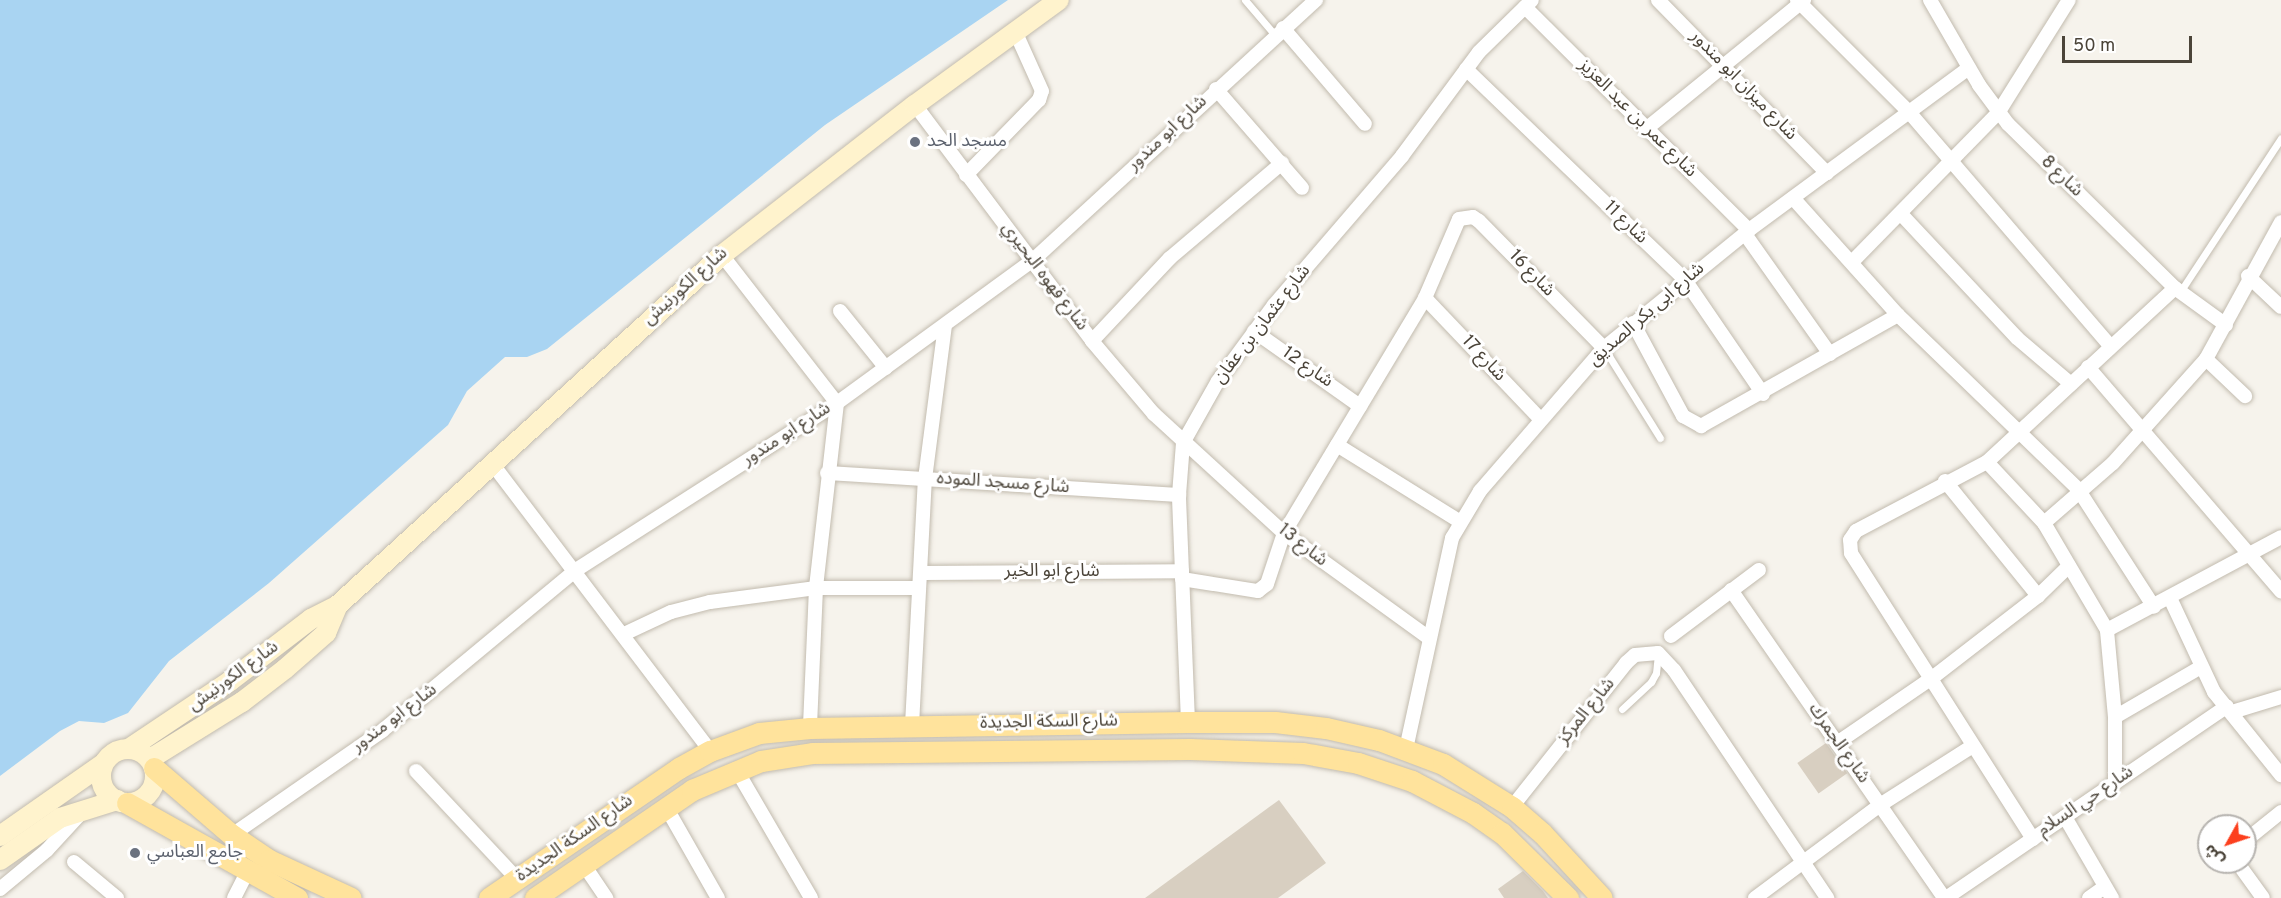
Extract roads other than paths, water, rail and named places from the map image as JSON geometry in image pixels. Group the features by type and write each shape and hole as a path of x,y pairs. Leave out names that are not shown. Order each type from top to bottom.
{"main road":[{"name":"شارع الكورنيش","path":"130,748 222,687 320,613 338,604 491,462 722,255 915,105 1059,0"},
{"name":"شارع الكورنيش","path":"152,764 285,669 326,633 338,604"},
{"name":"شارع السكة الجديدة","path":"489,898 635,797 710,751 759,733 810,728 912,725 1188,722 1300,724 1352,733 1406,749 1461,774 1512,807 1542,833 1602,898"},
{"path":"0,836 104,764 114,752 130,748 152,764 232,835 269,860 351,898"},
{"name":"شارع السكة الجديدة","path":"535,898 666,807 736,769 813,753 1190,749 1321,755 1412,781 1473,813 1528,855 1568,898"},
{"path":"104,764 102,781 122,802 297,898"},
{"path":"0,860 37,831 85,808 122,802 150,793 152,764"}],"street":[{"name":"شارع ابو مندور","path":"232,835 382,731 576,570 837,403 1032,261 1216,88 1316,0"},
{"name":"شارع ميزان ابو مندور","path":"1659,0 1827,173"},
{"name":"شارع 8","path":"1930,0 1998,113 2178,290 2226,325"},
{"path":"1852,262 1951,164 1998,113 2069,0"},
{"path":"1646,129 1800,1 1909,112 1951,164 2110,346"},
{"name":"شارع عثمان بن عفان","path":"1188,722 1179,495 1183,443 1218,381 1254,331 1402,156 1466,69 1529,4"},
{"name":"شارع عمر بن عبد العزيز","path":"1529,4 1646,129 1747,232 1830,354"},
{"path":"1279,31 1365,124"},
{"path":"966,174 1039,100 1042,91 1015,32"},
{"name":"شارع ابى بكر الصديق","path":"1406,749 1446,557 1460,521 1541,420 1604,348 1684,280 1969,68"},
{"name":"شارع 11","path":"1466,69 1684,280 1763,394"},
{"path":"1216,88 1302,188"},
{"name":"شارع قهوه البحيري","path":"915,105 1092,341 1183,443"},
{"path":"1092,341 1170,258 1282,163"},
{"path":"1793,198 1898,315 2019,435 2078,489 2154,607"},
{"path":"1901,214 2017,338 2071,384"},
{"name":"شارع 16","path":"1425,298 1455,224 1466,216 1479,221 1604,348"},
{"path":"2044,523 2078,489 2113,463 2206,359 2226,325 2248,276 2281,222"},
{"path":"722,255 837,403 827,473 816,588 810,728"},
{"path":"2248,276 2281,307"},
{"path":"2033,839 1971,747 1932,678 1851,553 1850,540 1856,531 1945,481 1987,462 2019,435 2110,346 2178,290"},
{"path":"1284,533 1425,298"},
{"name":"شارع 17","path":"1425,298 1541,420"},
{"path":"840,311 886,368"},
{"path":"1633,323 1683,416 1694,425 1708,425 1898,315"},
{"path":"912,725 918,588 923,573 925,479 945,326"},
{"name":"شارع 12","path":"1254,331 1360,405"},
{"path":"2206,359 2245,396"},
{"path":"2088,367 2141,432 2281,591"},
{"name":"شارع 13","path":"1183,443 1284,533 1430,638"},
{"path":"1337,446 1460,521"},
{"path":"491,462 576,570 710,751"},
{"path":"1987,462 2044,523 2107,630 2115,717 2115,783"},
{"name":"شارع مسجد الموده","path":"827,473 1179,495"},
{"path":"1945,481 2038,596"},
{"name":"شارع ابو الخير","path":"923,573 1182,575 1258,591 1264,588 1284,533"},
{"path":"2107,630 2154,607 2281,537"},
{"path":"1837,743 1932,678 2038,596 2069,566"},
{"path":"1671,636 1759,570"},
{"path":"624,634 671,612 710,602 816,588 918,588"},
{"name":"شارع الجمرك","path":"1731,590 1945,898"},
{"path":"2170,598 2200,654 2201,667 2281,775"},
{"path":"1658,653 1674,670 1804,860 1827,898"},
{"name":"شارع المركز","path":"1512,807 1626,663 1635,655 1658,653"},
{"path":"2115,717 2201,667"},
{"name":"شارع حي السلام","path":"1945,898 2115,783 2230,709 2281,697"},
{"path":"1755,898 1880,805 1971,747"},
{"path":"736,769 811,898"},
{"path":"416,771 518,880"},
{"path":"666,807 718,898"},
{"path":"0,889 47,850 85,808"},
{"path":"2257,831 2281,812"},
{"path":"2065,817 2109,892 2089,898"},
{"path":"74,862 117,898"},
{"path":"584,865 606,898"},
{"path":"234,898 247,872"},
{"path":"2246,874 2263,898"}],"lane":[{"path":"1245,0 1279,31"},
{"path":"2178,290 2281,138"},
{"path":"1604,348 1660,438"},
{"path":"1622,709 1651,682 1656,673 1658,653"}],"water":[{"path":"0,0 1008,0 825,125 547,349 527,357 505,357 467,391 448,425 269,583 169,661 128,713 104,723 79,721 60,731 0,776"}],"place":[{"name":"مسجد الحد","path":"915,142"},
{"name":"جامع العباسي","path":"135,853"}]}
